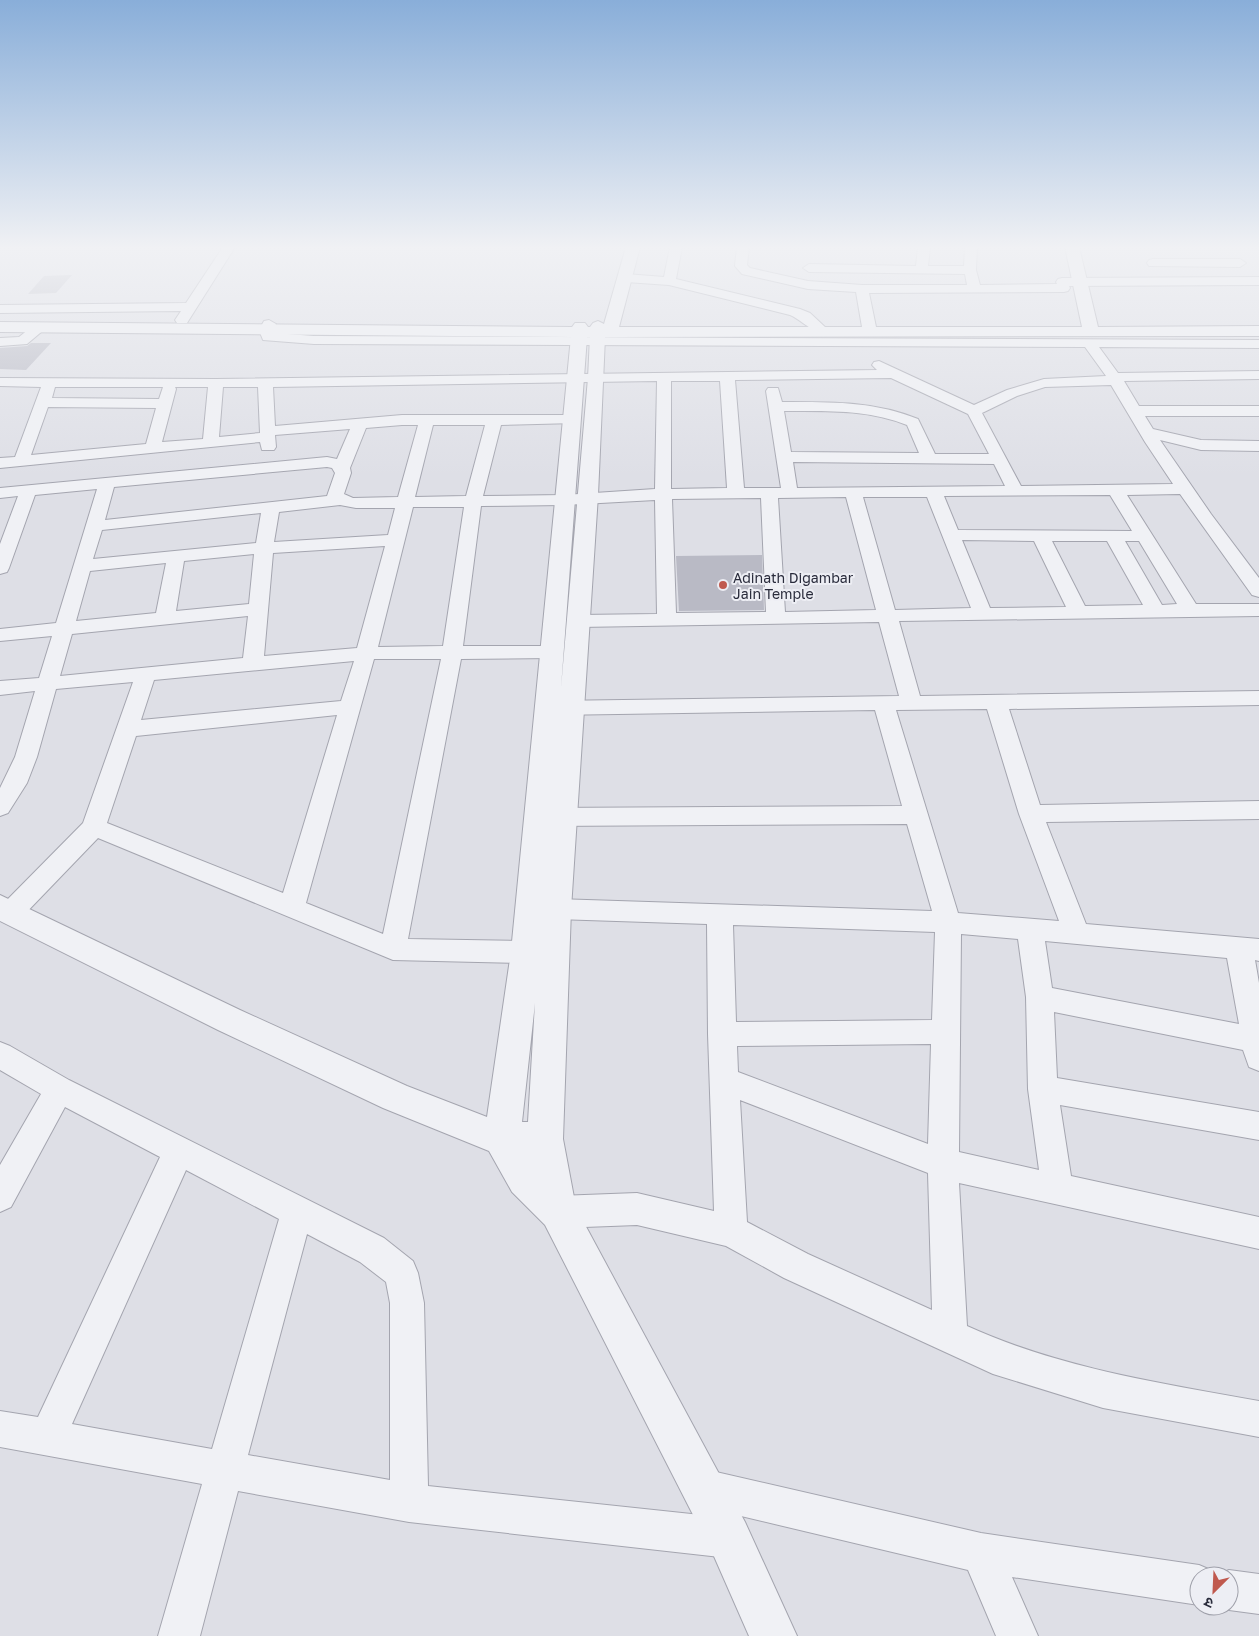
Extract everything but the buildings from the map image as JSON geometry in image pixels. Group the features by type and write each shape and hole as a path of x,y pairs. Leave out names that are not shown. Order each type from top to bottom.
{"street":[{"path":"599,323 594,332 586,379 576,499 552,652 526,952 502,1139 513,1165 534,1192 558,1212 637,1209 731,1231 796,1266 993,1356 1103,1390 1259,1419"},
{"path":"815,323 818,326"},
{"path":"868,323 876,363 893,374 974,411 1016,491"},
{"path":"1088,323 1090,334 1151,437 1259,591"},
{"path":"7,324 180,324 225,327"},
{"path":"7,324 39,328 261,327 594,332 716,343 1072,326 1090,334 1259,344"},
{"path":"594,332 631,325 818,326 899,344 1259,325"},
{"path":"631,325 871,337"},
{"path":"0,342 22,341 39,328"},
{"path":"1090,334 1259,331"},
{"path":"716,343 723,376 736,494"},
{"path":"0,382 216,383 893,374"},
{"path":"771,375 790,493"},
{"path":"974,411 1016,391 1044,383 1115,378 1259,375"},
{"path":"664,376 663,494 667,620"},
{"path":"586,379 571,420 576,499 579,621 556,909 545,1139 558,1212 729,1538 774,1636"},
{"path":"21,461 50,382"},
{"path":"153,448 164,404 172,382"},
{"path":"265,382 268,466"},
{"path":"211,442 216,383"},
{"path":"43,402 164,404"},
{"path":"776,406 869,408 889,412 913,422 929,458"},
{"path":"1136,412 1259,411"},
{"path":"0,463 211,442 387,420 571,420"},
{"path":"292,907 366,653 427,420"},
{"path":"392,949 452,653 474,500 494,421"},
{"path":"340,500 335,495 343,473 342,468 360,423"},
{"path":"1151,437 1201,445 1259,446"},
{"path":"784,457 999,459"},
{"path":"0,492 268,466 327,462 337,464 342,468"},
{"path":"0,807 15,783 26,757 107,482"},
{"path":"94,526 340,500 360,503 576,499 663,494 1186,489"},
{"path":"0,568 5,542 29,490"},
{"path":"1116,490 1190,610"},
{"path":"853,492 912,704"},
{"path":"933,492 983,614"},
{"path":"769,493 776,618"},
{"path":"254,665 258,609 271,507"},
{"path":"951,535 1144,536"},
{"path":"1041,536 1079,612"},
{"path":"1113,536 1156,611"},
{"path":"82,566 265,548 396,540"},
{"path":"165,618 176,557"},
{"path":"0,635 258,609"},
{"path":"579,621 1259,610"},
{"path":"0,688 366,653 552,652"},
{"path":"146,674 94,827 6,910 229,1020 395,1097 502,1139 545,1139"},
{"path":"547,708 884,705 1259,698"},
{"path":"996,702 1031,814 1077,934"},
{"path":"884,705 948,922 943,1164 950,1336"},
{"path":"128,729 350,707"},
{"path":"1031,814 1259,810"},
{"path":"538,818 564,816 916,815"},
{"path":"94,827 392,949 526,952"},
{"path":"556,909 948,922 1249,949 1257,1049 1040,997"},
{"path":"720,914 722,1034 731,1231"},
{"path":"1030,930 1040,997 1043,1089 1057,1188"},
{"path":"722,1034 946,1032"},
{"path":"0,1055 59,1089 372,1250 401,1273 407,1303 409,1503"},
{"path":"724,1080 943,1164 1259,1233"},
{"path":"0,1196 59,1089"},
{"path":"1043,1089 1259,1126"},
{"path":"47,1438 179,1151"},
{"path":"179,1636 297,1212"},
{"path":"0,1429 409,1503 729,1538"},
{"path":"703,1488 981,1553 1189,1584"},
{"path":"981,1553 1017,1636"},
{"path":"1239,1591 1259,1594"}],"place":[{"name":"Adinath Digambar Jain Temple","path":"723,585"}]}
